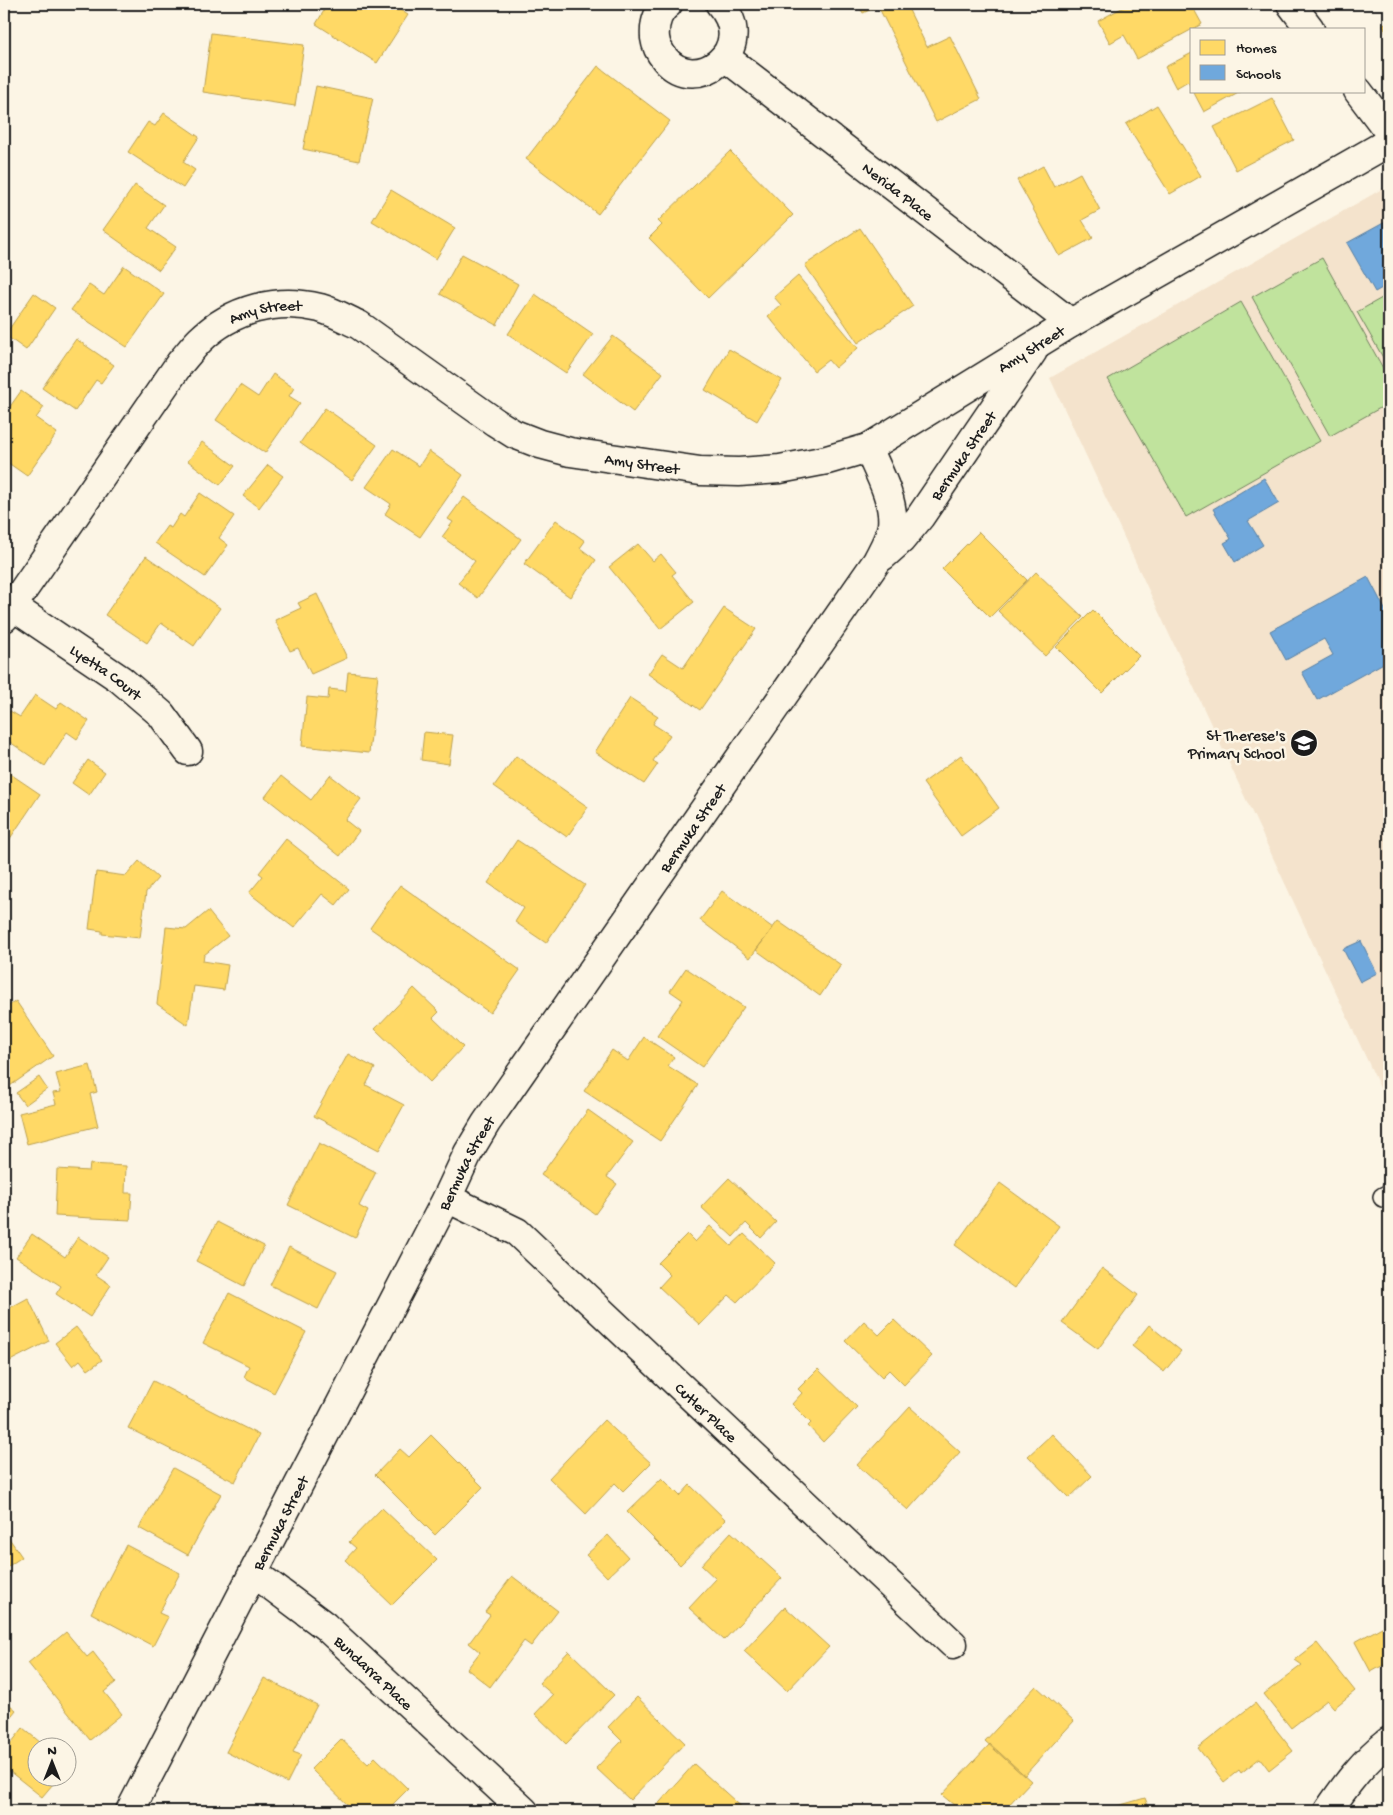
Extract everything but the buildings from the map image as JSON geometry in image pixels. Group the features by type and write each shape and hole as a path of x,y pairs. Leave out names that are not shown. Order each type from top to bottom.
{"street":[{"path":"668,4 658,17 655,29 655,42 660,53 668,63 679,69 691,72 704,71 716,66 725,58 731,47 732,24 727,12 720,4"},
{"path":"1291,4 1309,28"},
{"name":"Nerida Place","path":"725,58 1071,322"},
{"path":"1359,92 1389,132"},
{"name":"Amy Street","path":"8,612 180,363 200,340 217,326 235,315 277,304 300,304 321,308 339,315 359,325 514,434 540,444 570,452 700,471 739,472 780,469 827,460 868,448 1071,322 1389,142"},
{"name":"Bermuka Street","path":"877,560 902,540 920,517 1038,343"},
{"name":"Bermuka Street","path":"130,1811 447,1198 468,1153 486,1123 877,560 888,539 892,524 892,510 868,448"},
{"name":"Lyetta Court","path":"8,612 120,679 161,714 188,751"},
{"name":"Cutler Place","path":"447,1198 516,1232 953,1644"},
{"name":"Bundarra Place","path":"254,1573 325,1626 524,1811"},
{"path":"1328,1811 1365,1763 1389,1741"},
{"name":"Bundarra Place","path":"488,1778 504,1811"}],"shaded area":[{"name":"St Therese's Primary School","path":"1389,185 1389,1107 1050,378"}],"green space":[{"path":"1322,258 1389,379 1389,403 1330,436 1252,297"},
{"path":"1389,294 1389,368 1357,312"},
{"path":"1241,302 1320,441 1186,517 1108,379"}],"place":[{"name":"St Therese's Primary School","path":"1304,743"}]}
